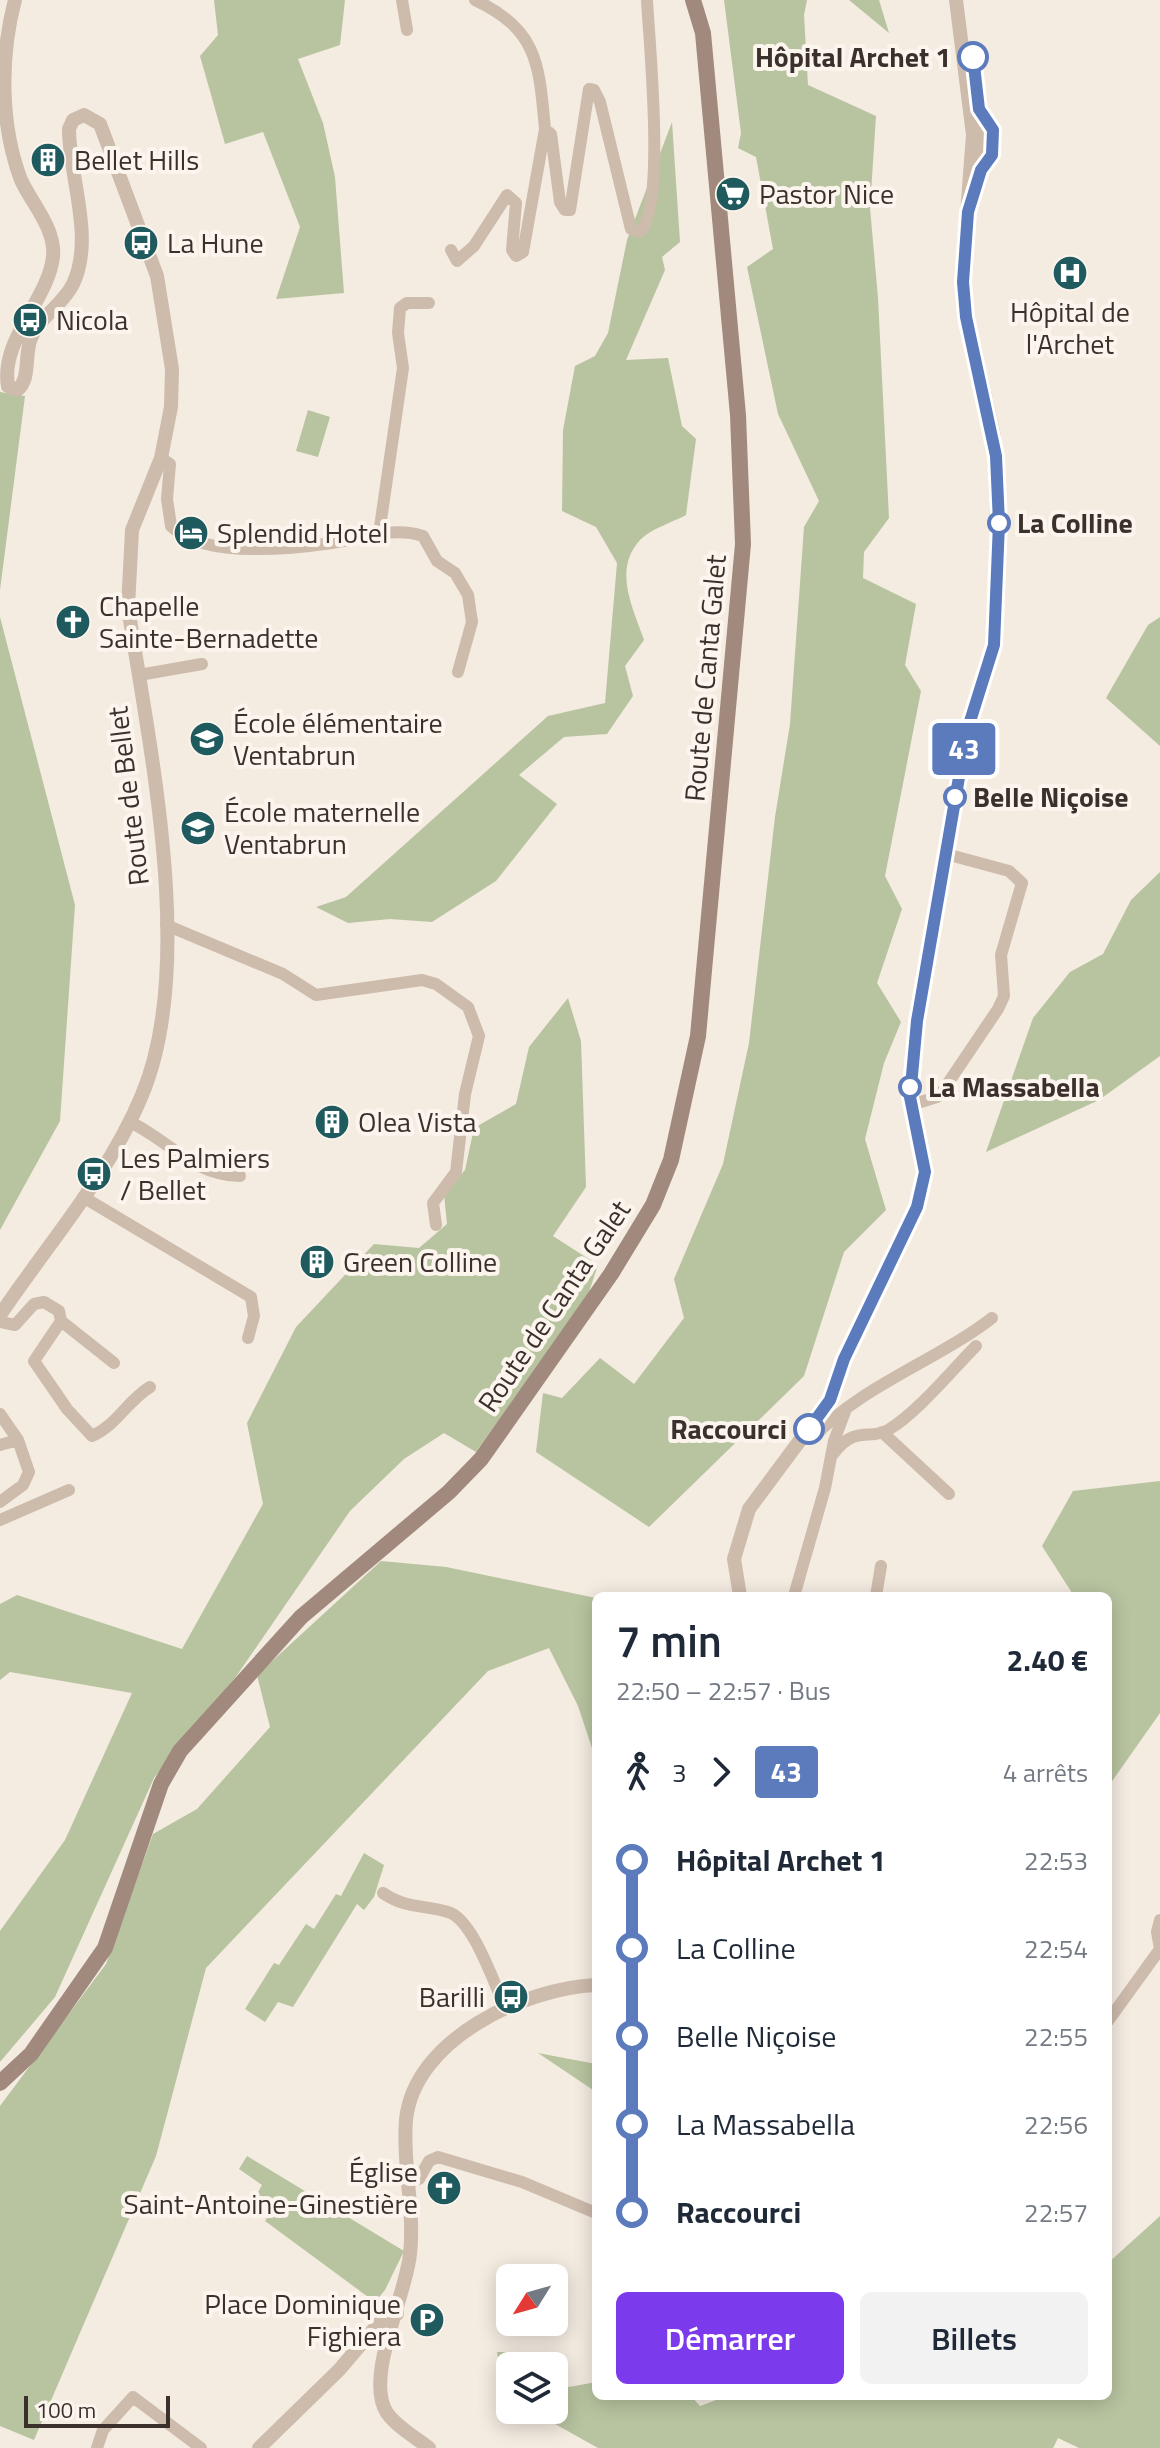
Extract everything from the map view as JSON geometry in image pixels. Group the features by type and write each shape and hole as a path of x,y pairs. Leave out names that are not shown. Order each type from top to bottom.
{"main road":[{"name":"Route de Canta Galet","path":"0,2083 31,2054 105,1948 161,1784 180,1751 301,1617 449,1492 481,1459 611,1274 653,1205 671,1160 698,1036 743,544 741,461 726,278 703,33 693,0"}],"street":[{"name":"Route de Bellet","path":"0,1315 83,1197 130,1122 150,1076 164,1007 166,925 164,850 128,607 132,530 161,458 172,380 162,297 151,258 100,124 91,116 77,117 69,129 81,251 76,274 64,297 40,321 31,337 24,383 12,390 5,380 12,341 41,290 53,258 48,229 20,177 5,113 5,39 15,0"},
{"path":"402,0 407,30"},
{"path":"451,250 457,261 468,253 493,219 503,196 511,195 516,203 512,250 516,256 523,252 545,129 539,71 531,45 505,17 475,0"},
{"path":"545,129 551,134 560,202 565,210 570,210 585,93 589,89 594,90 600,102 628,222 636,232 645,228 652,201 654,110 647,0"},
{"path":"956,0 977,168"},
{"path":"739,1592 734,1559 741,1527 757,1496 830,1400 844,1359 917,1207 925,1172 911,1105 917,1021 967,731 994,645 998,565 994,436 964,301 963,266 968,212 977,168 979,109 964,0"},
{"path":"379,534 392,421 403,368 398,333 400,308 407,303 429,303"},
{"path":"161,458 170,464 167,499 171,526 203,543 233,548 307,545 406,531 423,536 435,559 455,573 466,590 472,622 458,672"},
{"path":"139,675 202,664"},
{"path":"911,1105 937,1097 998,1009 1004,996 1001,955 1022,883 1009,871 946,854"},
{"path":"166,925 283,974 316,995 422,980 436,984 468,1007 479,1036 465,1094 456,1172 433,1203 436,1225"},
{"path":"130,1122 156,1136 197,1168 240,1176"},
{"path":"83,1197 251,1297 254,1316 248,1338"},
{"path":"0,1322 15,1325 34,1304 44,1302 59,1311 61,1321 114,1363"},
{"path":"806,1434 814,1437 832,1417 958,1343 992,1318"},
{"path":"61,1321 34,1361 67,1409 92,1436 110,1428 137,1395 150,1387"},
{"path":"829,1460 847,1440 864,1432 882,1432 932,1390 976,1346"},
{"path":"795,1592 825,1488 829,1460 846,1409"},
{"path":"0,1414 18,1440 29,1472 23,1485 0,1502"},
{"path":"882,1432 949,1494"},
{"path":"0,1445 18,1440"},
{"path":"0,1520 69,1490"},
{"path":"877,1592 881,1566"},
{"path":"383,1893 404,1905 448,1912 460,1919 469,1930 505,2007"},
{"path":"1112,2015 1160,1949 1157,1932 1160,1920"},
{"path":"429,2448 386,2411 379,2379 411,2250 407,2117 419,2083 443,2052 505,2007 543,1992 592,1986"},
{"path":"409,2180 419,2179 429,2161 438,2157 522,2182 592,2211"},
{"path":"259,2448 357,2350 386,2315 397,2314"},
{"path":"369,2335 393,2329"},
{"path":"357,2350 368,2346 384,2357"},
{"path":"97,2448 103,2430 133,2397 201,2448"}],"green space":[{"path":"214,0 345,0 340,45 298,59 323,123 335,177 344,293 276,299 300,227 263,132 225,144 200,56 218,35"},
{"path":"724,0 807,0 804,15 808,85 876,116 870,208 878,298 889,518 864,552 863,578 916,604 905,665 921,691 885,876 902,909 877,983 901,1022 884,1063 865,1139 886,1210 844,1252 804,1376 649,1527 536,1452 543,1393 562,1398 600,1358 634,1384 684,1318 674,1279 723,1164 749,1043 775,817 790,724 804,527 819,501 778,414 747,267 773,249 756,157 738,148 741,133"},
{"path":"849,0 879,0 889,33"},
{"path":"672,122 680,242 662,257 665,270 626,360 668,358 682,426 696,439 686,515 645,535 632,551 628,563 628,589 644,640 625,666 633,696 607,734 564,737 519,775 557,804 496,881 432,922 390,919 348,923 316,907 346,897 548,716 605,703 617,563 596,527 562,511 563,430 575,366 595,356 608,333 627,240"},
{"path":"0,392 25,396 0,590"},
{"path":"308,410 330,417 318,457 296,451"},
{"path":"0,617 75,905 60,1121 0,1230"},
{"path":"1160,617 1160,746 1106,698 1148,625"},
{"path":"1160,872 1160,1056 1099,1100 986,1152 1033,1018 1070,972 1103,954 1131,900"},
{"path":"568,998 581,1041 586,1187 553,1236 598,1265 588,1295 476,1452 444,1433 404,1459 350,1511 235,1678 154,1778 55,1997 0,2062 0,1931 65,1840 132,1693 10,1672 0,1680 0,1604 17,1595 182,1649 263,1504 247,1423 296,1327 374,1244 419,1248 447,1224 444,1194 465,1170 474,1128 516,1104 529,1047"},
{"path":"1160,1481 1160,1713 1112,1781 1112,1592 1071,1592 1042,1546 1073,1491"},
{"path":"381,1561 446,1567 592,1597 592,1748 578,1706 549,1648 488,1671 206,1968 156,2156 34,2440 0,2426 0,2106 106,1964 153,1834 197,1809 270,1727 257,1675"},
{"path":"364,1853 384,1865 374,1897 364,1910 357,1904 293,2007 278,2002 265,2022 245,2009 274,1963 279,1965 306,1924 314,1929 336,1894 341,1896"},
{"path":"538,2053 592,2063 592,2089"},
{"path":"247,2156 404,2251 385,2290 375,2302 265,2221 274,2207 257,2194 262,2185 239,2169"},
{"path":"1160,2216 1160,2448 1079,2448 1058,2438 1053,2448 598,2448 555,2424 568,2424 568,2386 592,2383 592,2400 695,2400 700,2406 716,2400 1112,2400 1112,2259"}],"bus line":[{"name":"43","path":"809,1429 830,1400 844,1359 906,1232 923,1185 923,1151 910,1097 917,1021 967,731 994,645 999,523 996,456 991,419 966,317 963,282 968,212 980,182 981,170 992,155 993,130 988,118 979,109 973,57"}],"place":[{"name":"Hôpital Archet 1","path":"973,57"},
{"name":"Bellet Hills","path":"48,160"},
{"name":"Pastor Nice","path":"733,194"},
{"name":"La Hune","path":"141,243"},
{"name":"Hôpital de l'Archet","path":"1070,273"},
{"name":"Nicola","path":"30,320"},
{"name":"La Colline","path":"999,523"},
{"name":"Splendid Hotel","path":"191,533"},
{"name":"Chapelle Sainte-Bernadette","path":"73,622"},
{"name":"École élémentaire Ventabrun","path":"207,739"},
{"name":"Belle Niçoise","path":"955,797"},
{"name":"École maternelle Ventabrun","path":"198,828"},
{"name":"La Massabella","path":"910,1087"},
{"name":"Olea Vista","path":"332,1122"},
{"name":"Les Palmiers / Bellet","path":"94,1174"},
{"name":"Green Colline","path":"317,1262"},
{"name":"Raccourci","path":"809,1429"},
{"name":"Barilli","path":"511,1997"},
{"name":"Église Saint-Antoine-Ginestière","path":"444,2188"},
{"name":"Place Dominique Fighiera","path":"427,2320"}]}
